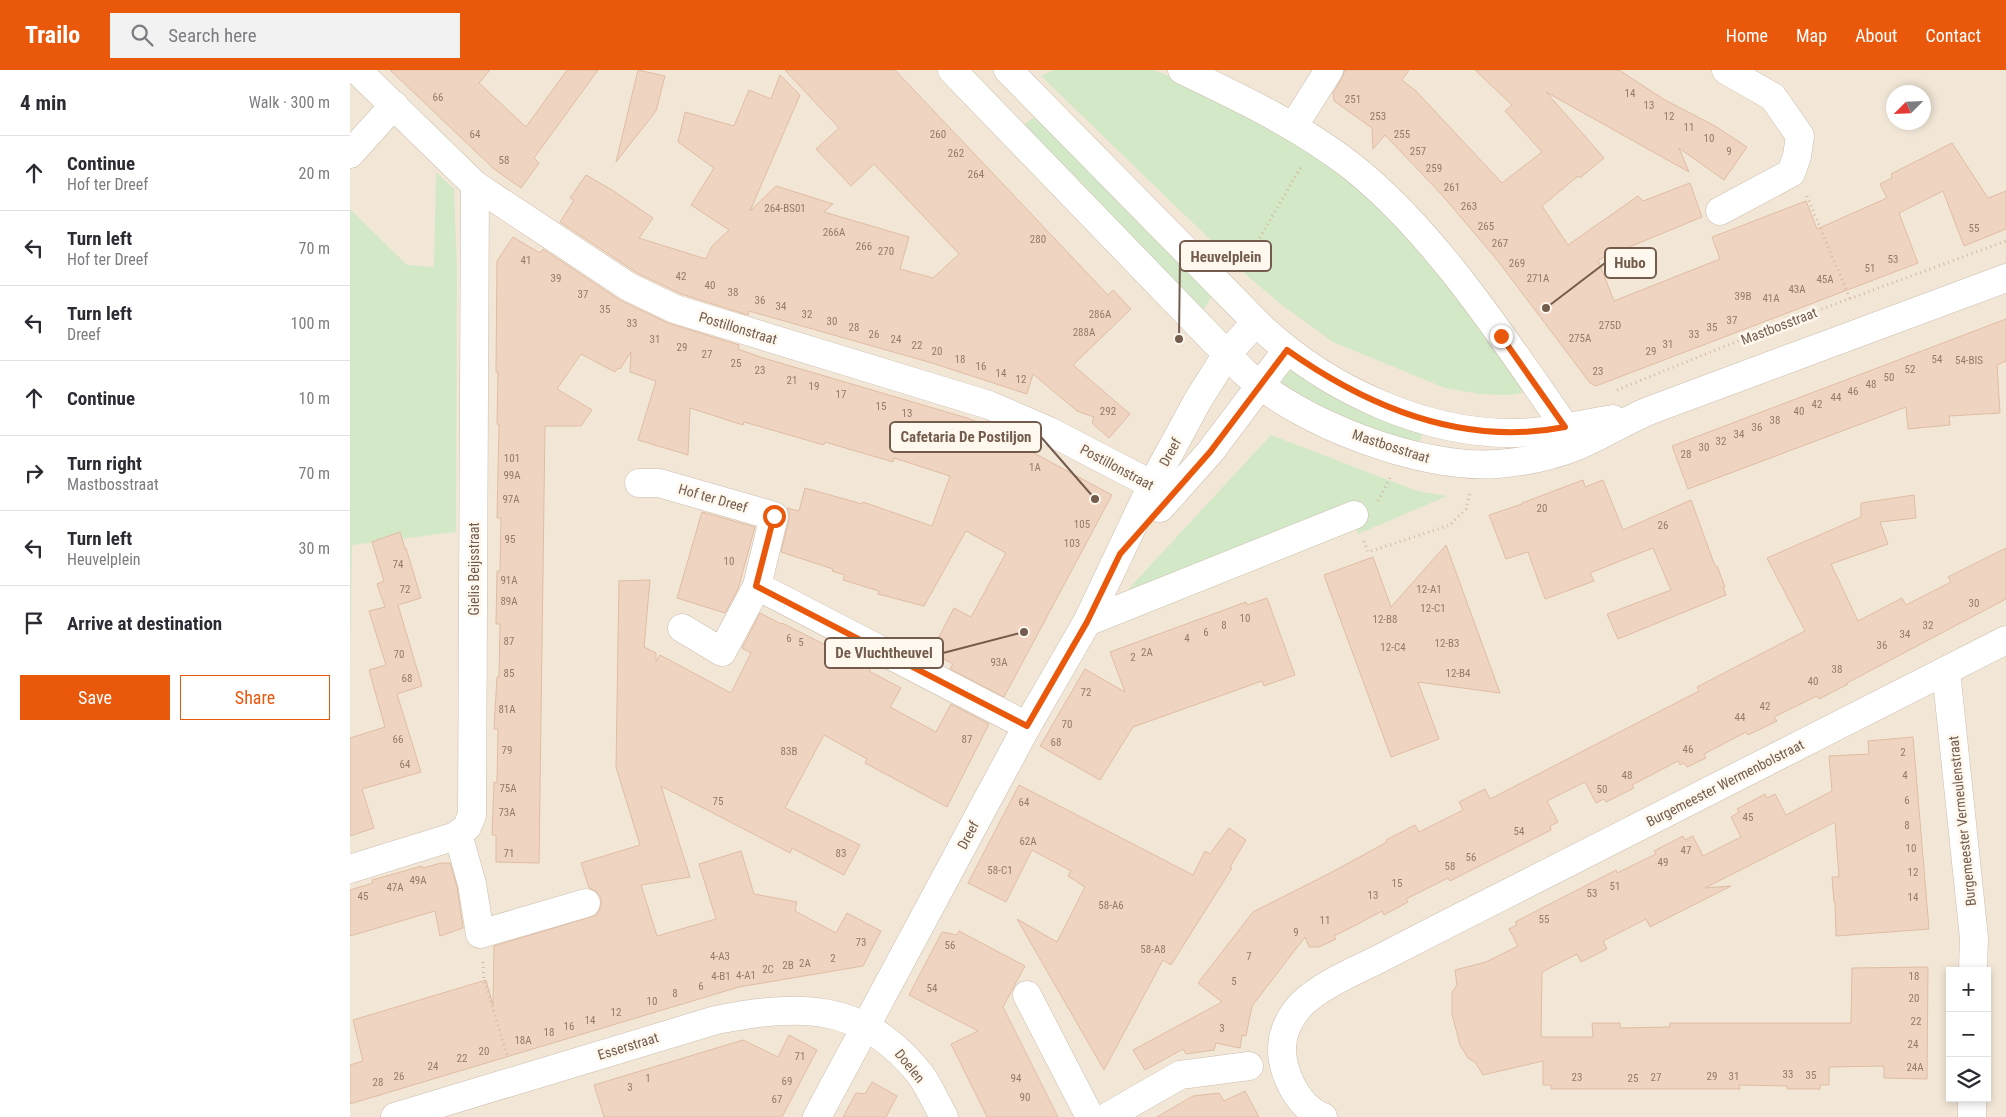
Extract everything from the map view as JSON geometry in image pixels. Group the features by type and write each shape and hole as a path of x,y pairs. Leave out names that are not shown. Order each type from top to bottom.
{"street":[{"name":"Postillonstraat","path":"357,70 475,185 629,287 663,304 989,405 1049,431 1162,490"},
{"name":"Mastbosstraat","path":"952,70 1260,387 1296,409 1333,426 1390,448 1429,460 1496,464 1535,459 1571,437 1644,413 2006,278"},
{"path":"1182,70 1270,113 1305,134 1351,166 1383,194 1439,255 1501,336 1571,437"},
{"path":"1305,134 1329,70"},
{"path":"1720,211 1791,173 1800,136 1772,97 1726,70"},
{"path":"989,109 1020,74"},
{"name":"Mastbosstraat","path":"1020,74 1256,322 1287,350 1321,373 1370,400 1442,424 1498,432 1534,432 1571,437"},
{"path":"350,154 394,106"},
{"name":"Gielis Beijsstraat","path":"458,834 467,827 472,815 473,802 475,185"},
{"name":"Dreef","path":"817,1117 1027,726 1087,622 1120,554 1162,490 1198,400 1227,354 1256,322"},
{"name":"Dreef","path":"1162,490 1210,452 1287,350"},
{"name":"Hof ter Dreef","path":"639,483 659,483 774,516 756,586 722,652 682,628"},
{"path":"1087,622 1354,515"},
{"path":"756,586 1027,726"},
{"name":"Burgemeester Wermenbolstraat","path":"1323,1117 1302,1101 1291,1084 1284,1063 1283,1039 1292,1016 1309,997 1444,926 2006,640"},
{"name":"Burgemeester Vermeulenstraat","path":"1946,670 1974,938 1974,967"},
{"path":"350,869 444,841 458,834 472,884 480,934 586,903"},
{"path":"1027,995 1090,1117"},
{"name":"Esserstraat","path":"395,1117 716,1020 759,1012 804,1010 835,1014 865,1027"},
{"name":"Doelen","path":"865,1027 894,1046 920,1075 944,1117"},
{"path":"1107,1117 1180,1075 1249,1066"},
{"path":"1972,1102 1972,1117"}],"path":[{"path":"1227,292 1305,134"},
{"path":"1794,164 1850,299"},
{"name":"Mastbosstraat","path":"1615,391 1766,330 2006,241"},
{"path":"1354,515 1368,552 1450,525 1466,509 1471,489"},
{"path":"480,934 484,979 514,1081"}],"shaded area":[{"path":"350,70 2006,70 2006,1117 350,1117"}],"green space":[{"path":"1053,70 1154,70 1245,107 1344,170 1444,275 1523,385 1522,393 1511,395 1480,394 1445,388 1333,342 1283,306 1252,280 1041,76"},
{"path":"1036,118 1214,293 1200,315 1025,127 1026,123"},
{"path":"436,172 454,189 457,268 456,532 352,545 350,666 350,209 407,265 434,267"},
{"path":"1294,367 1422,431 1421,440 1417,444 1336,418 1282,386 1283,378"},
{"path":"1271,435 1417,491 1447,496 1358,534 1348,507 1122,596"}],"building":[{"path":"390,70 490,70 479,83 526,127 567,70 598,70 534,158 539,163 521,188 494,169"},
{"path":"638,70 665,76 656,111 616,162"},
{"path":"785,70 895,70 1108,295 1113,290 1131,309 1073,365 1130,414 1109,438 1092,423 1094,417 1077,411 1033,374 1027,394 932,363 749,311 748,315 681,294 637,273 560,222 574,200 570,198 586,175 653,218 639,238 706,259 712,246 729,230 691,205 714,168 678,142 685,112 734,126 749,90 771,99 780,75 800,95 750,211 776,186 833,204 824,212 909,237 900,269 933,278 959,254 874,164 851,186 816,149 839,128"},
{"path":"1345,70 1409,70 1402,80 1416,91 1502,183 1542,152 1505,111 1512,105 1475,70 1619,70 1665,100 1715,126 1747,147 1724,180 1679,148 1689,172 1546,92 1604,158 1580,178 1578,176 1542,206 1568,245 1638,196 1643,201 1690,183 1702,217 1598,260 1614,301 1720,259 1712,237 1806,201 1817,229 1887,198 1880,184 1892,178 1891,174 1952,143 1988,198 2006,191 2006,229 1964,246 1943,191 1899,213 1918,263 1596,386 1590,383 1498,261 1442,195 1385,135 1373,149 1372,128 1334,101 1333,93"},
{"path":"513,237 540,253 543,249 620,300 668,323 739,345 738,349 760,357 967,418 1004,432 1002,436 1112,495 1004,697 950,669 953,664 931,652 954,608 971,617 1006,553 966,531 924,606 878,594 879,591 843,580 845,575 832,571 833,569 781,552 789,520 787,508 799,511 805,488 862,504 863,502 932,526 950,476 894,458 893,462 825,442 824,445 744,422 743,425 690,408 688,455 638,440 656,381 630,372 631,352 620,369 618,368 615,372 581,354 557,389 592,410 581,426 545,426 539,863 496,862 496,835 492,835 494,782 497,783 498,729 494,729 497,677 499,677 500,624 496,624 501,518 497,518 499,425 497,424 498,372 496,372 497,261"},
{"path":"2006,319 2006,361 1997,365 2000,413 1949,416 1950,425 1908,429 1906,407 1688,489 1672,446"},
{"path":"1583,480 1585,487 1603,480 1623,530 1691,500 1715,566 1717,566 1725,587 1723,587 1726,595 1618,639 1607,614 1671,590 1653,548 1590,573 1594,581 1545,599 1528,552 1506,559 1489,515"},
{"path":"1914,495 1916,518 1880,522 1888,544 1831,564 1858,621 1902,598 1906,605 1951,582 1948,577 2006,548 2006,599 1819,699 1817,696 1774,717 1777,721 1748,735 1746,732 1704,754 1706,758 1687,767 1684,763 1680,765 1678,761 1632,785 1634,788 1606,802 1604,799 1596,803 1585,782 1547,801 1558,822 1550,826 1551,830 1450,881 1448,878 1406,899 1408,902 1384,915 1382,911 1334,936 1336,939 1319,947 1309,947 1305,937 1252,1006 1246,1036 1242,1035 1240,1048 1216,1043 1214,1050 1186,1054 1183,1049 1145,1070 1133,1050 1222,1002 1198,983 1253,912 1332,872 1415,825 1419,832 1463,810 1459,802 1485,789 1490,799 1699,691 1697,687 1805,631 1767,558 1861,517 1861,503"},
{"path":"702,512 755,527 738,589 725,613 677,598"},
{"path":"400,532 421,598 398,605 422,686 397,694 421,772 362,789 374,828 350,836 350,738 385,727 369,670 386,665 369,611 385,607 377,584 384,581 372,542"},
{"path":"1446,545 1500,693 1418,682 1439,739 1391,757 1324,575 1373,557 1391,607"},
{"path":"650,580 644,647 656,653 656,662 660,655 731,693 751,653 742,648 760,613 851,658 870,669 869,671 901,688 890,707 936,732 951,704 989,724 947,807 865,763 867,759 824,735 785,808 860,845 844,875 792,848 790,853 661,786 690,877 641,885 657,936 716,919 699,864 741,851 754,894 797,902 795,911 836,933 847,913 881,931 863,966 739,987 350,1104 350,1065 363,1061 353,1020 486,980 493,1005 494,946 597,915 601,906 601,898 596,891 589,888 581,863 640,845 616,767 619,581"},
{"path":"1267,598 1295,675 1264,686 1262,681 1133,727 1100,780 1040,746 1085,669 1125,692 1110,652 1246,602 1247,605"},
{"path":"1913,737 1929,929 1836,936 1832,877 1839,877 1835,822 1705,888 1731,886 1650,927 1646,919 1603,941 1607,949 1581,962 1577,954 1542,972 1541,1037 1593,1037 1592,1023 1620,1023 1620,1028 1670,1027 1670,1023 1851,1023 1852,968 1928,967 1927,1079 1884,1078 1884,1066 1829,1067 1829,1085 1820,1085 1820,1089 1787,1089 1787,1086 1739,1085 1740,1089 1551,1089 1551,1085 1543,1085 1543,1061 1483,1075 1475,1062 1468,1058 1460,1045 1452,1014 1452,992 1457,985 1455,970 1486,962 1518,946 1509,929 1517,925 1515,922 1616,870 1617,873 1656,854 1654,851 1683,836 1685,840 1693,836 1703,856 1741,837 1731,817 1739,812 1737,809 1765,794 1767,798 1775,794 1786,815 1832,791 1829,756 1869,754 1868,741"},
{"path":"1019,785 1193,875 1205,851 1210,854 1229,828 1246,840 1230,867 1232,868 1171,965 1163,960 1104,1070 1017,919 1057,942 1085,887 1068,876 1071,871 1032,850 1006,902 968,883"},
{"path":"441,863 450,863 457,887 463,928 440,936 435,911 350,936 350,890 373,883 372,880 422,866 423,868"},
{"path":"959,931 1025,966 1003,1007 1058,1117 987,1117 951,1044 978,1031 909,995 942,932 957,935"},
{"path":"789,1035 817,1050 782,1117 604,1117 594,1085 743,1040 778,1057"},
{"path":"872,1082 897,1096 886,1117 843,1117 856,1093 865,1094"},
{"path":"1245,1091 1259,1117 1157,1117 1193,1096 1219,1093 1224,1101"}],"place":[{"name":"Hubo","path":"1546,308"},
{"name":"Heuvelplein","path":"1179,339"},
{"name":"Cafetaria De Postiljon","path":"1095,499"},
{"name":"De Vluchtheuvel","path":"1024,632"}],"route":[{"path":"774,516 756,586 1027,726 1087,622 1120,554 1210,452 1287,350 1337,383 1370,400 1423,419 1442,424 1498,432 1534,432 1565,427 1501,336"}]}
